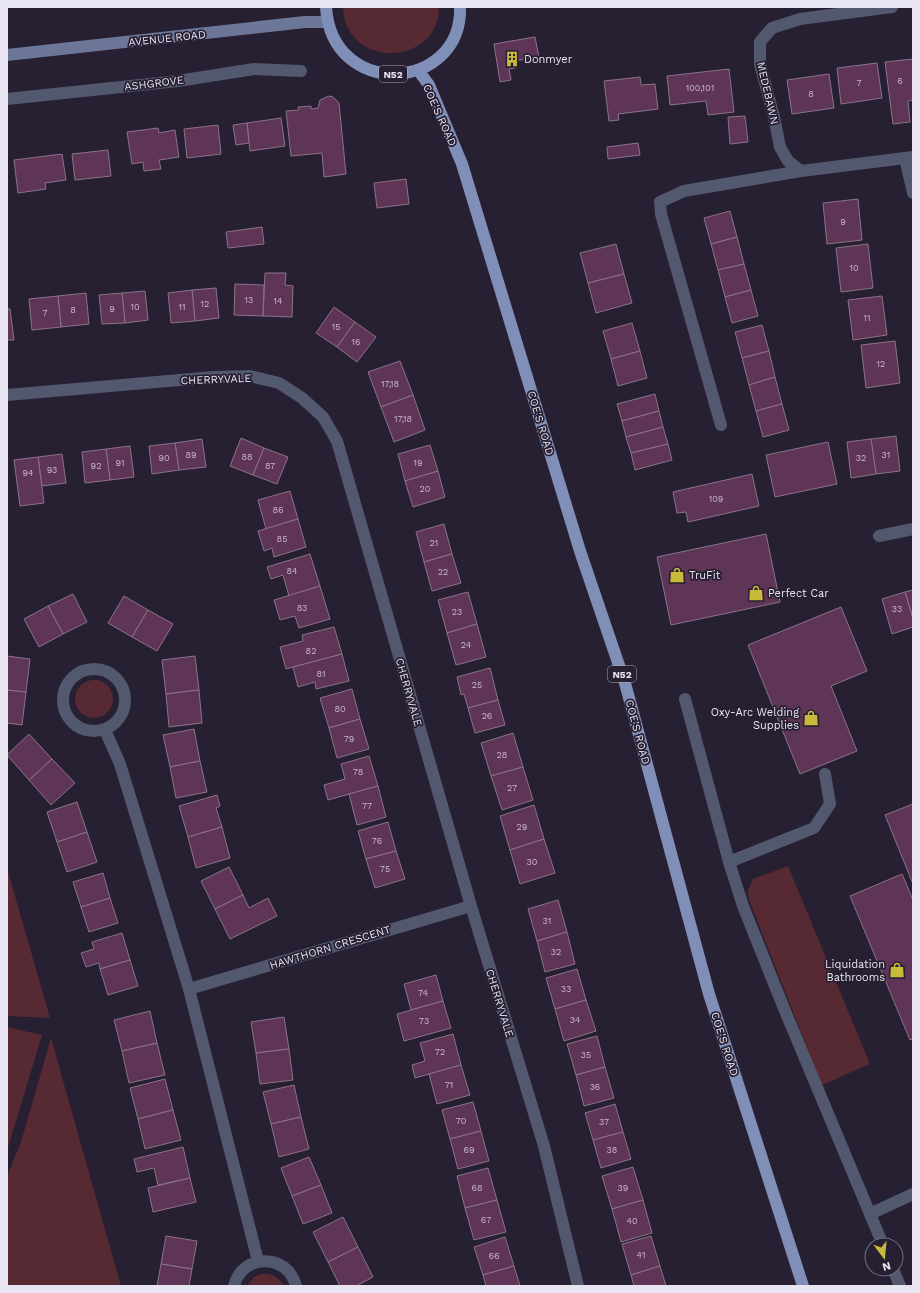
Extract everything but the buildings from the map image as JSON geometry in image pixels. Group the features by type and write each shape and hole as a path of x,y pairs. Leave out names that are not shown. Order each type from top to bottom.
{"main road":[{"name":"N52","path":"326,7 327,22 334,40 346,56 362,67 380,73 399,74 418,70 434,62 447,48 456,32 460,15 460,7"},
{"name":"AVENUE ROAD","path":"7,54 304,22 327,22"},
{"name":"COE'S ROAD","path":"418,70 429,85 462,164 580,551 625,684 709,994 803,1286"}],"street":[{"name":"MEDEBAWN","path":"801,171 788,161 780,147 760,64 760,42 772,28 800,19 892,7"},
{"name":"ASHGROVE","path":"7,99 178,81 254,69 301,71"},
{"path":"721,425 661,214 660,202 684,191 801,171 909,157 913,193"},
{"name":"CHERRYVALE","path":"7,395 214,377 250,376 279,383 302,398 323,417 337,441 471,906 544,1146 578,1286"},
{"path":"879,536 913,529"},
{"path":"98,669 108,672 116,678 122,686 125,696 125,707 118,720 105,730 95,732 76,726 68,719 64,710 64,694 70,680 78,674 88,670 98,669"},
{"path":"685,699 729,862 743,906 880,1237"},
{"path":"105,730 120,764 189,989 258,1261"},
{"path":"729,862 814,828 830,804 825,774"},
{"name":"HAWTHORN CRESCENT","path":"189,989 471,906"},
{"path":"870,1214 913,1194"},
{"path":"234,1286 241,1272 248,1265 258,1261 268,1261 279,1264 288,1270 294,1279 296,1286"}],"shaded area":[{"path":"343,7 439,7 435,27 424,41 409,50 392,53 374,51 359,42 348,28"},
{"path":"90,680 98,680 110,689 113,699 110,709 104,715 98,718 90,718 78,709 75,703 75,695 84,683"},
{"path":"788,866 870,1064 822,1085 749,900 748,890 753,879"},
{"path":"7,868 50,1018 7,1016"},
{"path":"7,1027 42,1035 7,1151"},
{"path":"51,1038 121,1286 7,1286 7,1176 21,1142"},
{"path":"261,1274 274,1276 283,1286 247,1286 254,1277"}],"place":[{"name":"Donmyer","path":"512,59"},
{"name":"TruFit","path":"677,575"},
{"name":"Perfect Car","path":"756,593"},
{"name":"Oxy-Arc Welding Supplies","path":"811,718"},
{"name":"Liquidation Bathrooms","path":"897,970"}]}
